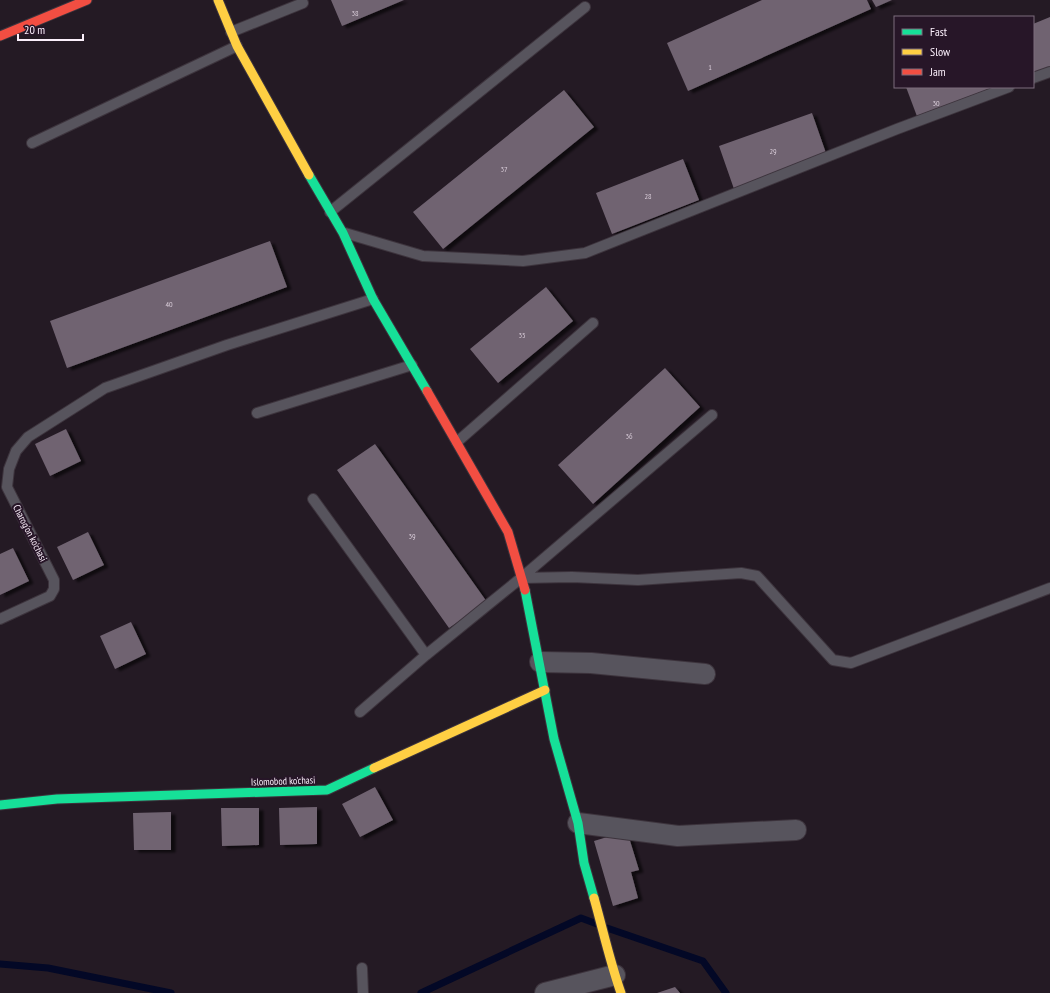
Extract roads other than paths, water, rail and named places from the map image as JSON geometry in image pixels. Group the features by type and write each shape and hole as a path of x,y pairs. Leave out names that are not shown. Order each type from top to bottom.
{"street":[{"path":"0,36 87,0"},
{"path":"218,0 237,46 330,212 343,232 373,298 458,442 508,532 526,595 554,740 578,823 584,863 616,978 545,993"},
{"path":"540,662 591,663 704,674"},
{"name":"Islomobod ko'chasi","path":"0,805 57,799 327,790 545,690"},
{"path":"578,823 678,836 796,830"}],"lane":[{"path":"231,32 303,3"},
{"path":"330,212 585,7"},
{"path":"32,142 237,46"},
{"path":"1034,78 1050,72"},
{"path":"343,232 423,256 523,261 585,253 897,129 1006,88"},
{"name":"Charog'on ko'chasi","path":"0,619 50,596 54,589 54,580 7,487 10,469 16,451 28,437 105,388 227,345 373,298"},
{"path":"458,442 593,323"},
{"path":"257,413 412,365"},
{"path":"360,712 426,655 521,578 712,415"},
{"path":"313,499 426,655"},
{"path":"521,578 572,577 638,580 741,573 758,576 833,660 851,663 1050,588"},
{"path":"362,968 364,993"}],"waterway":[{"path":"421,993 581,918 597,924"},
{"path":"607,928 703,961 726,993"},
{"path":"0,964 48,968 171,993"}]}
